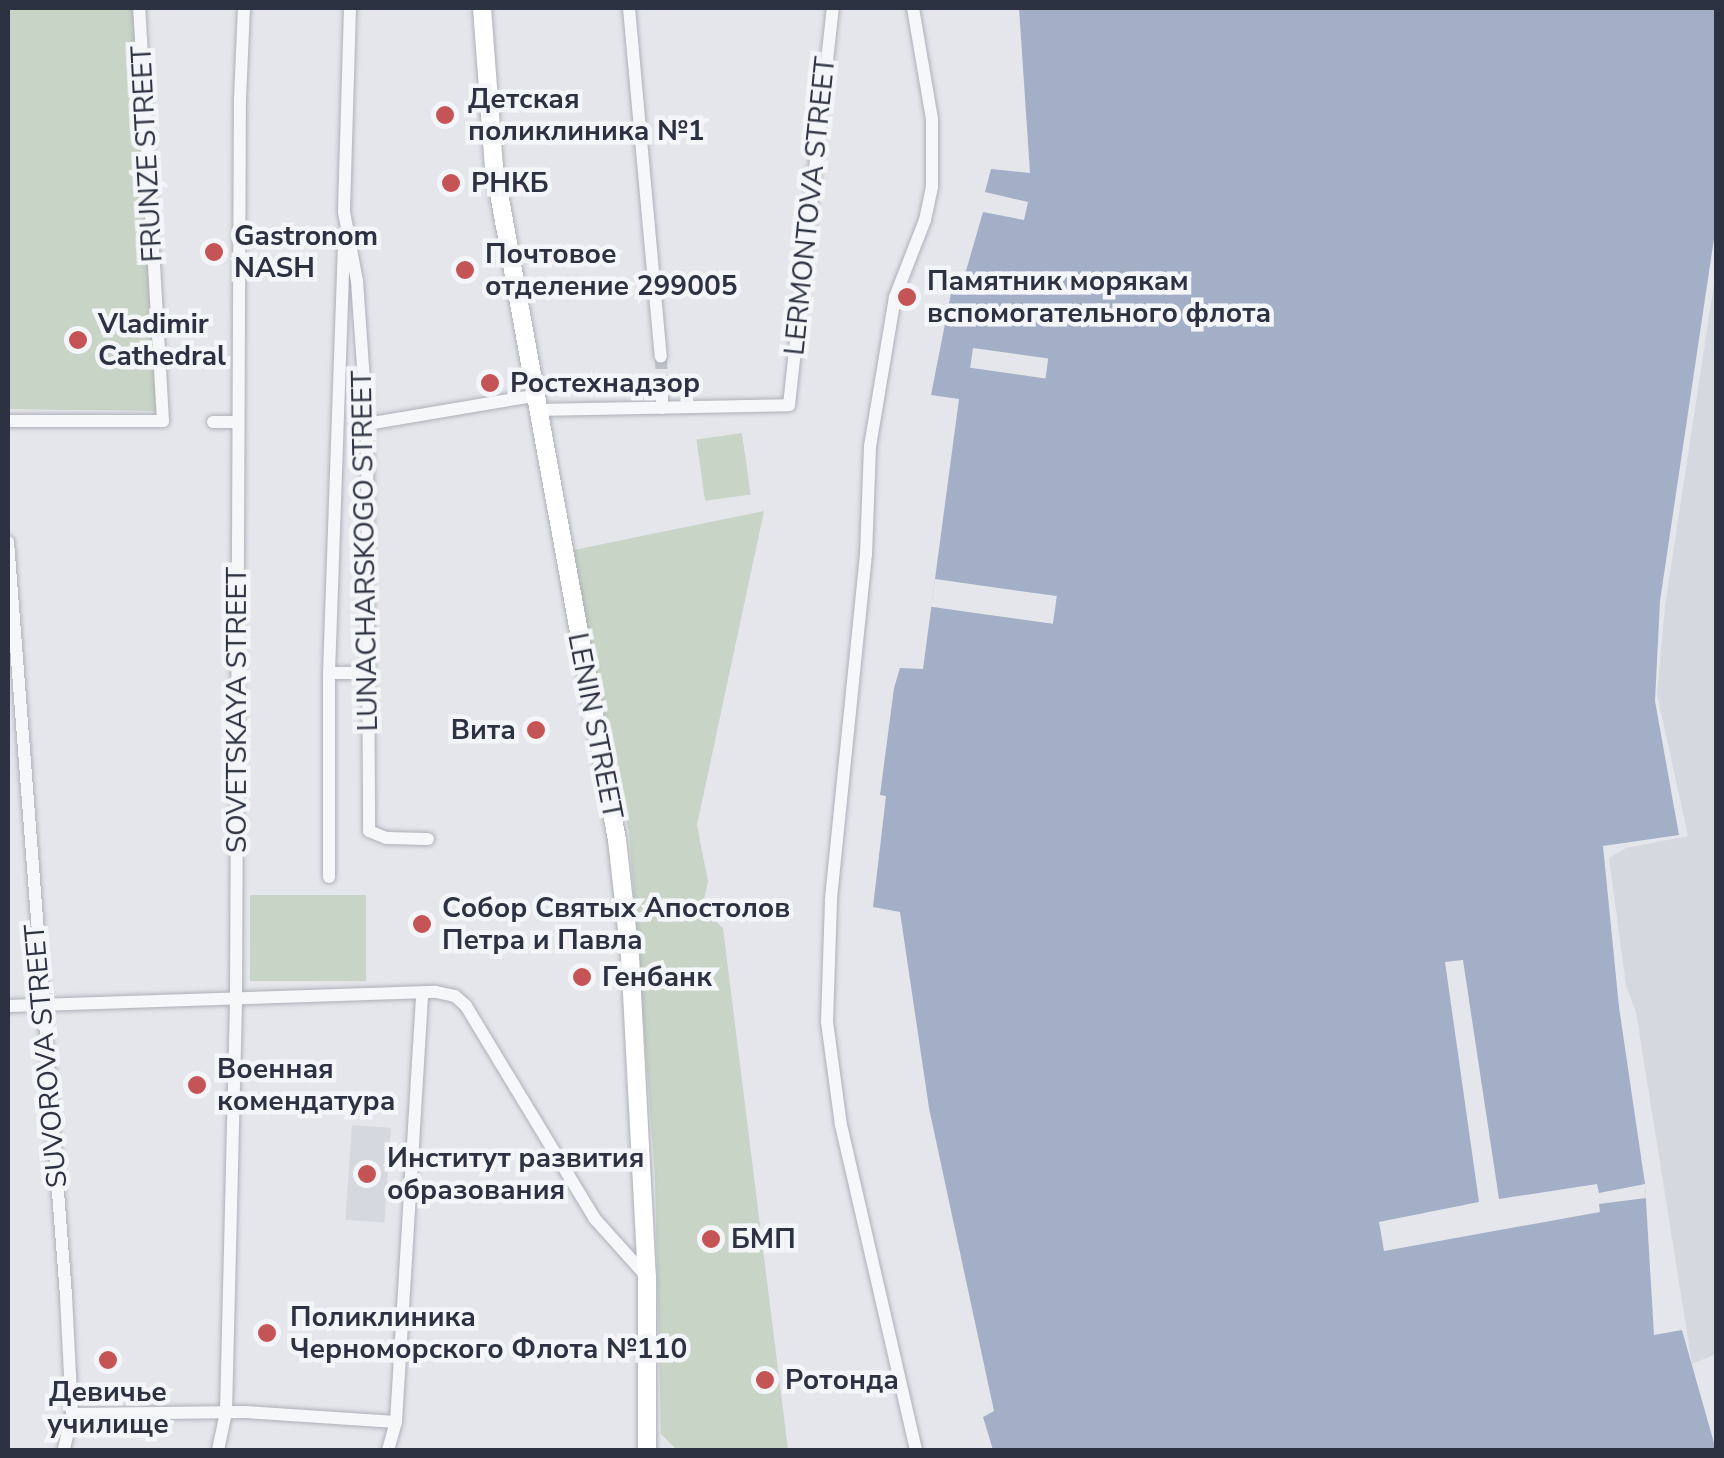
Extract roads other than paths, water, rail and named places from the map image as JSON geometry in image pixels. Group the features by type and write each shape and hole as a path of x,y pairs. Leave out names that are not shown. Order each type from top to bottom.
{"main road":[{"name":"LENIN STREET","path":"482,8 494,166 617,840 630,955 647,1277 647,1450"}],"street":[{"name":"FRUNZE STREET","path":"8,421 163,421 139,8"},
{"name":"SOVETSKAYA STREET","path":"226,1412 236,1000 244,8"},
{"name":"LUNACHARSKOGO STREET","path":"329,878 329,673 350,8"},
{"path":"629,8 661,358"},
{"name":"LERMONTOVA STREET","path":"662,408 789,406 833,8"},
{"path":"912,8 932,119 932,186 924,220 895,297 870,446 866,554 831,901 827,1022 841,1125 916,1450"},
{"name":"LUNACHARSKOGO STREET","path":"344,212 356,281 366,424 370,831 386,838 428,840"},
{"path":"366,424 535,403 662,408 662,386"},
{"path":"213,422 238,422"},
{"name":"SUVOROVA STREET","path":"8,542 72,1414 64,1450"},
{"path":"329,673 368,673"},
{"path":"392,1450 422,993"},
{"path":"8,1006 451,994 466,1006 595,1219 647,1277"},
{"path":"72,1414 226,1412 396,1422"},
{"path":"218,1450 226,1412"}],"water":[{"path":"1019,8 1716,8 1716,225 1660,601 1655,701 1679,835 1603,846 1619,1007 1645,1184 1654,1335 1682,1330 1716,1450 993,1450 983,1417 994,1411 929,1108 900,912 873,907 886,796 880,795 894,688 900,668 923,669 959,399 931,395 954,278 966,271 983,212 1024,220 1028,202 985,192 991,169 1030,173"}],"tunnel":[{"path":"661,357 662,387"}],"place":[{"name":"Детская поликлиника №1","path":"445,115"},
{"name":"РНКБ","path":"451,183"},
{"name":"Gastronom NASH","path":"214,252"},
{"name":"Почтовое отделение 299005","path":"465,270"},
{"name":"Памятник морякам вспомогательного флота","path":"907,297"},
{"name":"Vladimir Cathedral","path":"78,340"},
{"name":"Ростехнадзор","path":"490,383"},
{"name":"Вита","path":"536,730"},
{"name":"Собор Святых Апостолов Петра и Павла","path":"422,924"},
{"name":"Генбанк","path":"582,977"},
{"name":"Военная комендатура","path":"197,1085"},
{"name":"Институт развития образования","path":"367,1174"},
{"name":"БМП","path":"711,1239"},
{"name":"Поликлиника Черноморского Флота №110","path":"267,1333"},
{"name":"Девичье училище","path":"108,1360"},
{"name":"Ротонда","path":"765,1380"}]}
